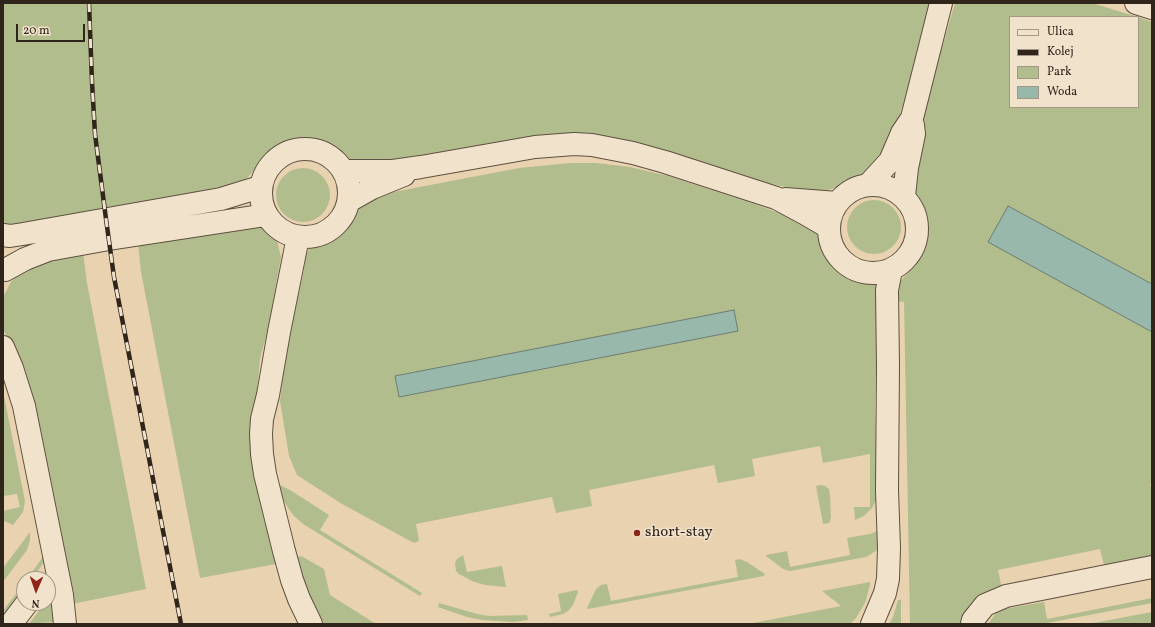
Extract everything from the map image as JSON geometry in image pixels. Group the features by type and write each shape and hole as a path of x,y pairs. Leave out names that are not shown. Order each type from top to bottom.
{"lane":[{"path":"868,185 890,161 902,133 912,118 941,3"},
{"path":"1136,3 1152,8"},
{"path":"904,196 907,168 914,134 912,118"},
{"path":"344,171 393,171 535,147 574,144 592,145 665,162 776,198 828,227"},
{"path":"300,149 315,149 336,161 344,171 348,180 350,191 349,201 344,214 336,226 325,233 312,237 298,237 288,234 272,224 266,215 261,201 260,187 265,173 274,161 286,153 300,149"},
{"path":"349,201 372,188 421,167"},
{"path":"868,185 881,185 893,189 904,196 913,208 918,222 917,237 912,251 903,262 891,270 876,274 862,272 848,266 837,256 830,242 828,227 831,214 837,203 846,194 856,188 868,185"},
{"path":"3,235 10,236 23,234 221,199 260,187"},
{"path":"776,198 837,203"},
{"path":"4,272 25,259 48,250 266,215"},
{"path":"298,237 268,395 262,418 261,434 265,474 284,551 299,599 311,624"},
{"path":"3,246 6,261 4,272"},
{"path":"872,624 885,593 888,579 889,548 886,490 888,366 887,290 891,270"},
{"path":"3,347 12,368 24,406 62,594 66,624"},
{"path":"48,571 55,560"},
{"path":"972,624 973,620 985,605 1006,596 1152,567"},
{"path":"11,624 21,611"}],"green space":[{"path":"3,3 929,3 911,81 891,140 872,169 854,181 826,191 815,193 742,178 652,148 397,163 354,162 320,143 308,141 291,142 278,147 267,154 244,182 236,188 12,226 3,223"},
{"path":"955,3 1092,3 1135,16 1009,16 1009,108 1139,108 1139,17 1152,22 1152,484 1150,484 1152,492 1152,557 1105,569 1100,549 998,570 1002,589 988,592 977,599 962,624 910,624 904,302 894,301 899,283 920,258 927,243 929,227 924,210 914,193 922,116"},
{"path":"571,163 596,163 630,167 668,176 752,203 811,225 820,239 825,251 842,272 873,281 877,284 875,406 877,498 872,508 864,516 855,520 854,507 870,507 870,454 823,463 820,446 752,459 755,476 718,483 714,465 589,490 592,506 556,513 552,497 416,524 419,541 414,543 342,504 297,475 289,456 280,401 286,348 303,275 306,254 309,249 334,240 342,234 355,213 364,204 388,193 519,168"},
{"path":"303,168 313,170 322,176 328,185 330,195 328,205 322,214 313,220 303,222 293,220 284,214 278,205 276,195 278,185 284,176 293,170"},
{"path":"874,200 884,202 893,208 899,217 901,227 899,237 893,246 884,252 874,254 864,252 855,246 849,237 847,227 849,217 855,208 864,202"},
{"path":"256,222 269,229 276,237 281,257 268,329 260,359 254,424 276,564 200,578 141,272 138,243"},
{"path":"83,252 87,283 146,589 72,604 19,367 4,331 3,297 12,280 29,267 51,259"},
{"path":"3,391 25,501 23,512 13,525 4,521 3,515 3,511 20,507 17,494 3,496"},
{"path":"280,485 329,515 320,530 422,593 420,596 303,524 293,515 285,503 278,488"},
{"path":"821,485 829,489 830,495 831,518 829,523 823,524 816,486"},
{"path":"883,526 883,541 876,551 866,557 790,571 783,569 766,556 787,551 790,567 850,555 847,538 870,534"},
{"path":"30,532 30,540 27,550 3,582 3,568"},
{"path":"45,554 44,562 38,571 33,571"},
{"path":"463,555 467,572 502,566 506,587 485,585 472,581 459,574 456,571 455,563 457,559"},
{"path":"301,556 324,569 330,595 376,624 324,624 306,587 298,564 298,557"},
{"path":"740,559 765,574 764,576 587,608 596,589 601,585 607,584 611,601 738,577 735,560"},
{"path":"870,582 865,603 856,618 850,624 748,624 841,606 822,591"},
{"path":"577,590 578,592 573,605 568,611 563,614 550,617 549,614 561,611 558,594"},
{"path":"16,594 16,601 3,618 3,611"},
{"path":"1152,598 1152,603 1042,624 988,624 996,613 1004,609 1044,602 1047,619"},
{"path":"898,600 901,600 901,624 889,624 893,617"},
{"path":"439,603 489,616 527,615 528,620 513,622 482,620 467,617 438,607"},
{"path":"39,611 55,611 58,624 53,624 53,622 29,624"},
{"path":"1152,612 1152,624 1088,624"}],"water":[{"path":"1008,206 1152,284 1152,332 988,242"},
{"path":"734,310 738,331 399,397 395,376"}],"railway":[{"path":"89,3 95,134 114,277 181,624"}],"place":[{"name":"short-stay","path":"637,533"}]}
